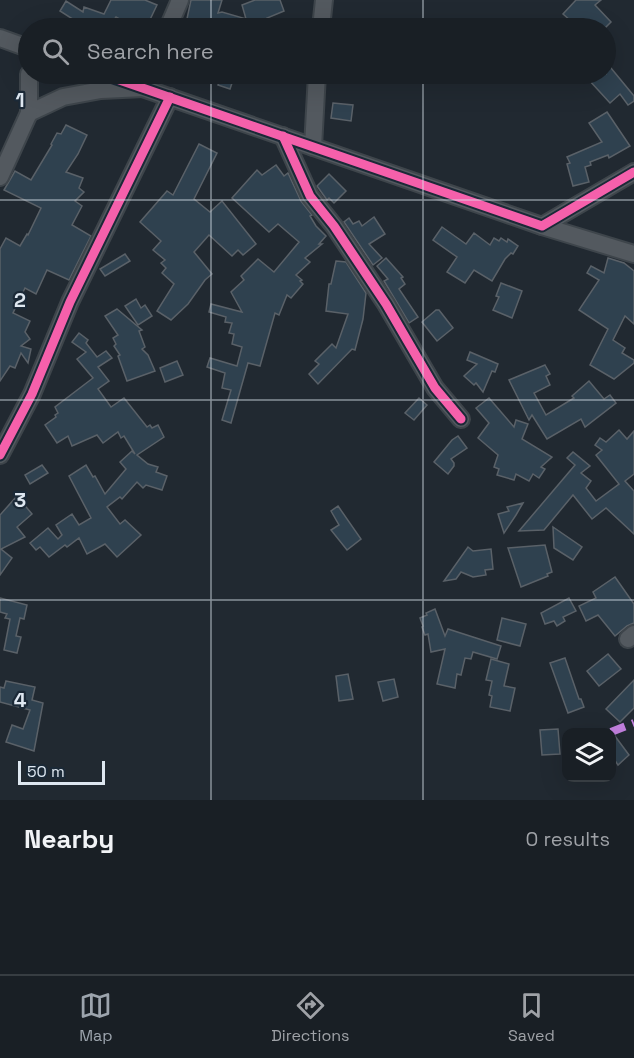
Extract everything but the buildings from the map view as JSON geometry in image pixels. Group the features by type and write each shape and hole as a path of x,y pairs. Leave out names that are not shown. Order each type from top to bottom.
{"street":[{"path":"172,18 180,0"},
{"path":"322,18 324,0"},
{"path":"0,38 18,44"},
{"path":"0,177 29,114 28,84"},
{"path":"29,114 63,97 132,84"},
{"path":"151,84 170,97 542,226 634,254"},
{"path":"313,147 316,84"},
{"path":"0,455 32,394 70,302 170,97"},
{"path":"283,136 309,196 334,226 386,304 435,388 461,418"},
{"path":"542,226 634,172"}],"marked path":[{"path":"616,730 634,723"}],"cycle path":[{"path":"131,84 542,226 634,172"},
{"path":"0,455 32,394 70,302 170,97"},
{"path":"283,136 310,196 334,226 386,304 435,388 461,419"}]}
